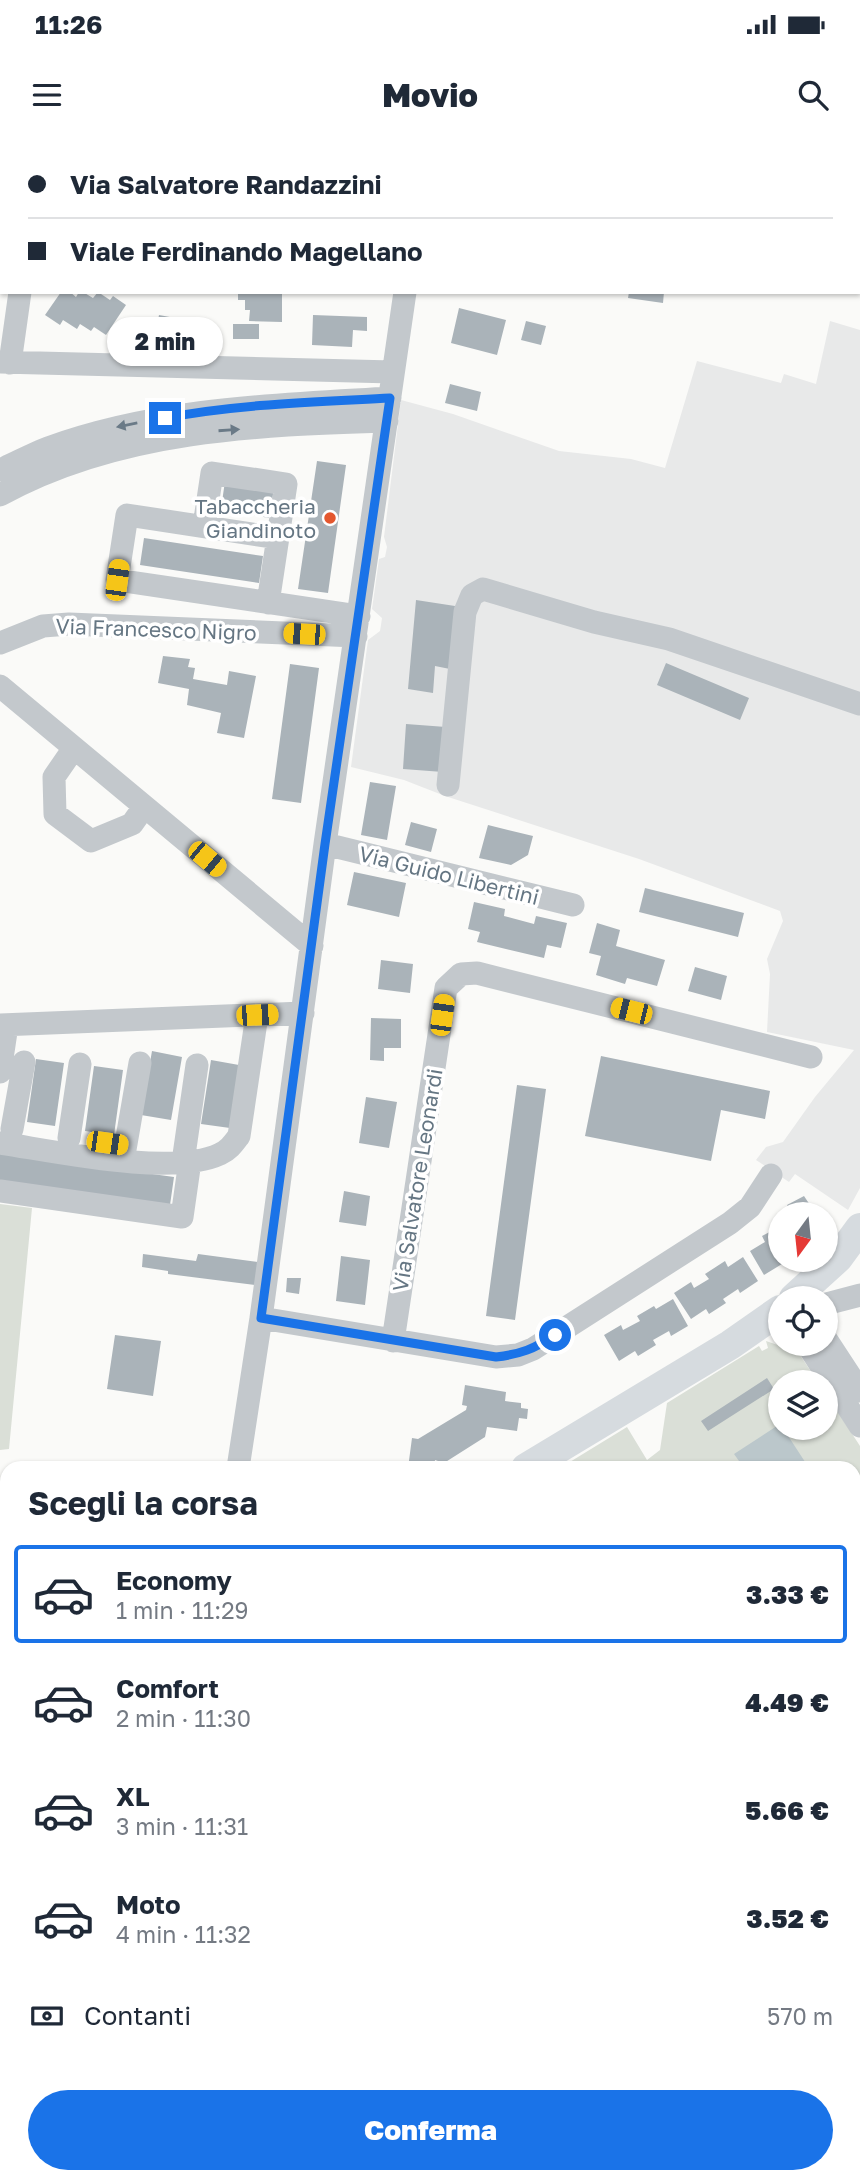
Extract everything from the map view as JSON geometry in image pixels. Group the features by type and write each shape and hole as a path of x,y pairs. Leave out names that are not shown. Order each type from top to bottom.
{"main road":[{"path":"807,1286 859,1235"},
{"path":"538,1461 730,1345 768,1318"}],"street":[{"path":"20,294 5,363 393,372"},
{"path":"239,1461 405,294"},
{"path":"0,470 47,448 93,434 189,413 389,409"},
{"path":"0,495 79,460 149,440 389,409"},
{"path":"204,526 212,473 286,484 268,603"},
{"path":"278,538 127,515 117,580 268,603 358,626"},
{"path":"448,785 465,612 472,595 483,589 594,622 669,639 860,704"},
{"name":"Via Francesco Nigro","path":"0,643 43,626 69,624 358,626"},
{"path":"0,686 312,946"},
{"path":"74,748 54,777 55,814 91,841 132,824 144,807"},
{"name":"Via Guido Libertini","path":"325,844 573,905"},
{"name":"Via Salvatore Leonardi","path":"393,1341 446,988 461,974 477,973 811,1057"},
{"path":"0,1072 4,1025 303,1013"},
{"path":"4,1133 124,1154 186,1161 219,1155 231,1147 239,1136 257,1015"},
{"path":"4,1133 24,1062"},
{"path":"124,1154 140,1063"},
{"path":"69,1138 80,1064"},
{"path":"0,1191 182,1217 197,1065"},
{"path":"4,1133 69,1138 124,1154"},
{"path":"261,1318 496,1357 518,1355 533,1349 730,1223 750,1207 771,1175"},
{"path":"838,1301 860,1295"},
{"path":"730,1345 768,1328"},
{"path":"815,1356 860,1426"},
{"path":"837,1356 860,1391"}],"shaded area":[{"path":"830,321 860,330 860,1188 848,1210 795,1174 789,1182 756,1160 766,1147 783,1142 815,1097 854,1050 767,1032 770,974 767,959 783,921 780,911 639,859 445,796 404,780 351,767 368,640 380,631 382,618 372,609 379,559 385,557 387,547 384,537 401,400 453,414 559,451 631,459 665,468 697,361 781,383 784,374 816,384"},
{"path":"0,1204 32,1208 9,1449 0,1450"},
{"path":"759,1346 762,1351 768,1348 768,1356 801,1356 810,1370 768,1370 768,1440 838,1440 838,1412 860,1446 860,1461 571,1461 627,1427 647,1460 660,1450 667,1403"},
{"path":"768,1432 768,1440 791,1440 804,1461 739,1461 734,1454"}],"building":[{"path":"60,294 72,294 76,297 78,294 86,294 93,298 101,294 110,300 113,296 126,305 106,335 94,327 91,331 80,324 77,329 63,320 60,325 45,315"},
{"path":"238,294 282,294 282,322 249,321 250,310 245,310 245,300 238,300"},
{"path":"629,294 664,294 663,303 628,298"},
{"path":"459,308 506,320 497,355 451,343"},
{"path":"159,315 175,318 173,332 156,330"},
{"path":"313,315 367,317 367,331 353,330 352,347 312,345"},
{"path":"526,321 546,326 541,345 521,340"},
{"path":"233,324 259,324 259,339 233,339"},
{"path":"450,384 481,392 477,411 445,403"},
{"path":"317,461 346,465 328,593 298,589"},
{"path":"225,481 274,489 269,518 221,509"},
{"path":"144,538 263,556 259,583 140,565"},
{"path":"416,600 455,606 450,669 435,666 433,693 408,689"},
{"path":"163,656 190,659 188,667 195,668 193,679 227,685 229,671 256,676 244,738 217,733 221,713 187,705 189,689 158,683"},
{"path":"666,663 749,698 740,720 657,685"},
{"path":"290,664 319,668 301,803 272,799"},
{"path":"406,724 446,727 443,772 403,769"},
{"path":"370,782 396,786 387,840 361,835"},
{"path":"411,822 437,829 431,852 405,845"},
{"path":"488,825 533,836 528,855 511,865 479,858"},
{"path":"354,872 406,883 399,917 347,905"},
{"path":"645,888 744,913 738,937 639,912"},
{"path":"474,902 505,909 504,916 534,924 536,916 567,923 561,948 547,945 544,958 477,942 480,932 468,929"},
{"path":"597,923 620,930 616,946 665,960 657,986 627,978 625,984 596,975 601,956 589,953"},
{"path":"381,960 413,964 410,993 378,989"},
{"path":"695,967 727,976 721,1000 688,991"},
{"path":"371,1018 401,1019 401,1048 384,1048 384,1061 370,1060"},
{"path":"152,1051 182,1057 171,1120 141,1115"},
{"path":"601,1056 770,1091 765,1119 721,1110 711,1161 585,1136"},
{"path":"36,1059 64,1063 55,1126 27,1122"},
{"path":"211,1060 239,1065 230,1128 201,1124"},
{"path":"94,1066 123,1070 114,1135 85,1131"},
{"path":"517,1085 546,1089 515,1320 486,1316"},
{"path":"366,1097 397,1102 389,1148 359,1143"},
{"path":"0,1153 174,1177 170,1205 0,1182"},
{"path":"344,1191 370,1196 366,1226 339,1222"},
{"path":"804,1196 808,1202 793,1202"},
{"path":"768,1233 769,1272 764,1275 750,1251 765,1242 762,1236"},
{"path":"143,1254 196,1261 198,1254 258,1262 255,1285 168,1274 168,1271 142,1267"},
{"path":"341,1256 370,1260 365,1305 336,1301"},
{"path":"743,1257 758,1281 740,1293 738,1289 723,1299 726,1303 709,1314 706,1309 691,1319 674,1293 691,1282 694,1288 709,1279 705,1274 725,1261 728,1267"},
{"path":"287,1278 301,1278 299,1294 286,1292"},
{"path":"673,1299 688,1326 671,1336 669,1331 653,1340 656,1345 638,1356 635,1351 619,1361 604,1335 621,1325 623,1330 640,1321 637,1316"},
{"path":"115,1335 161,1341 153,1396 107,1389"},
{"path":"768,1380 768,1393 708,1431 701,1421"},
{"path":"465,1385 506,1392 505,1401 521,1403 521,1408 528,1409 527,1419 519,1418 517,1431 487,1427 485,1437 447,1461 409,1461 412,1438 418,1439 466,1410 467,1406 462,1405"}],"place":[{"name":"Tabaccheria Giandinoto","path":"330,518"}],"route":[{"path":"165,418 189,413 390,398 325,844 261,1318 496,1357 518,1355 555,1335"}]}
